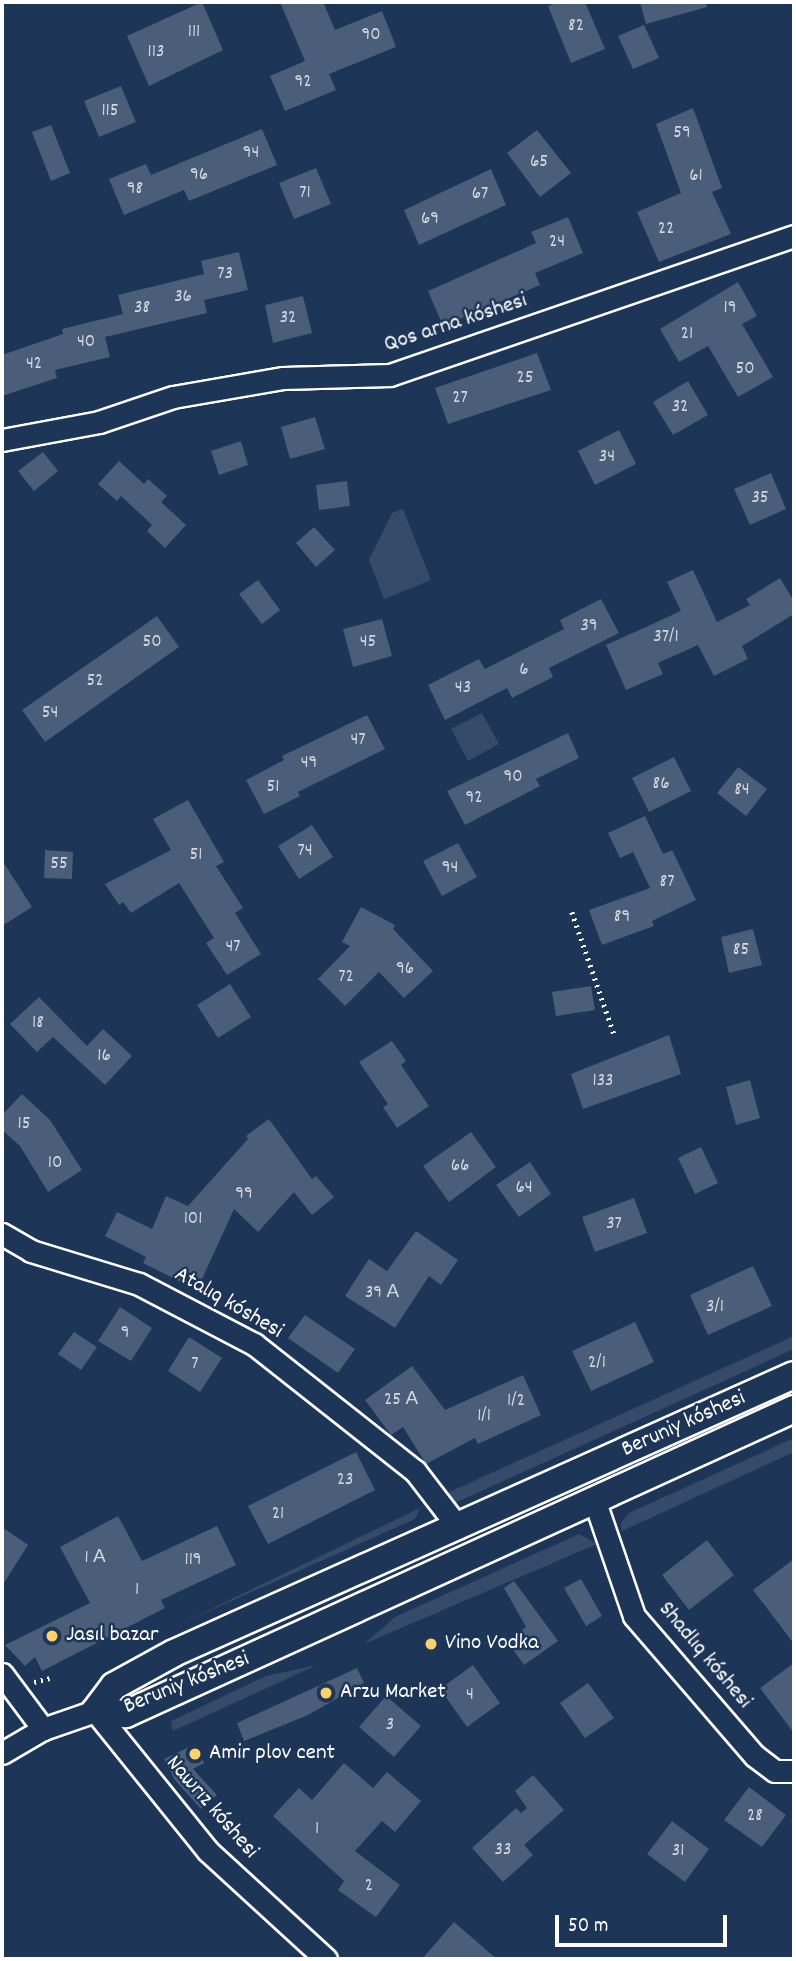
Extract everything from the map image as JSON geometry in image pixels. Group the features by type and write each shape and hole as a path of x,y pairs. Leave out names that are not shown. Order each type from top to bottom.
{"street":[{"name":"Qos arna kóshesi","path":"2,440 99,422 173,397 283,377 390,375 794,236"},
{"name":"Atalıq kóshesi","path":"2,1234 31,1251 139,1284 254,1344 415,1471 458,1527"},
{"name":"Beruniy kóshesi","path":"96,1712 114,1686 174,1653 794,1375"},
{"name":"Beruniy kóshesi","path":"96,1712 126,1714 794,1409"},
{"name":"Shadlıq kóshesi","path":"595,1502 634,1616 755,1756 775,1771 794,1771"},
{"path":"2,1674 43,1729"},
{"path":"2,1753 43,1729 96,1712"},
{"name":"Nawrız kóshesi","path":"96,1712 208,1851 326,1959"}],"path":[{"path":"572,912 614,1034"}],"shaded area":[{"path":"403,509 431,580 384,599 369,560 392,513"},
{"path":"482,713 499,744 468,761 451,729"},
{"path":"794,1336 794,1349 455,1503 445,1494"},
{"path":"794,1438 794,1452 622,1531 621,1523 629,1513"},
{"path":"420,1508 415,1519 180,1624"},
{"path":"579,1534 597,1544 364,1644 395,1617"},
{"path":"317,1665 173,1731 171,1721 266,1676"}],"building":[{"path":"202,2 223,50 149,86 127,36"},
{"path":"280,2 323,2 335,30 382,11 396,47 329,74 336,90 285,111 270,76 305,61"},
{"path":"557,2 585,2 605,49 571,63 548,6"},
{"path":"640,2 706,2 707,7 646,24"},
{"path":"644,25 659,58 633,69 618,36"},
{"path":"121,86 136,122 99,137 84,101"},
{"path":"693,108 722,188 712,192 731,234 659,262 637,212 681,193 656,124"},
{"path":"51,125 70,173 51,181 32,132"},
{"path":"262,129 277,165 189,201 184,190 124,215 109,179 146,164 151,175"},
{"path":"537,130 571,173 540,197 507,153"},
{"path":"316,168 331,204 294,219 279,183"},
{"path":"491,169 506,205 419,245 404,210"},
{"path":"568,217 583,253 535,273 540,285 443,326 428,291 536,243 531,232"},
{"path":"239,252 248,290 204,300 207,313 105,337 110,357 55,370 57,378 2,396 2,355 63,334 62,329 123,314 118,295 204,274 201,261"},
{"path":"738,282 757,316 742,324 773,377 738,397 708,346 679,362 660,329"},
{"path":"303,296 312,333 273,343 265,305"},
{"path":"537,353 551,390 448,424 435,388"},
{"path":"688,381 708,415 673,435 653,402"},
{"path":"315,417 325,449 290,459 281,427"},
{"path":"619,430 636,464 595,485 578,451"},
{"path":"241,441 248,465 219,475 211,451"},
{"path":"43,452 58,471 34,491 18,471"},
{"path":"119,461 144,484 148,479 167,496 161,502 186,525 165,548 147,531 152,525 121,496 117,501 98,484"},
{"path":"771,473 786,509 750,525 734,489"},
{"path":"347,481 350,506 319,510 316,485"},
{"path":"314,527 335,550 316,567 296,543"},
{"path":"693,570 717,622 750,605 746,599 780,578 794,601 794,614 742,646 748,659 714,676 698,645 658,663 663,674 626,690 606,645 681,611 667,582"},
{"path":"258,580 280,610 262,624 239,594"},
{"path":"601,599 619,633 549,668 553,677 512,698 507,688 445,720 428,685 479,659 485,669 564,629 560,620"},
{"path":"157,616 179,647 45,742 22,710"},
{"path":"382,619 392,656 353,667 343,629"},
{"path":"367,715 385,749 298,792 300,796 264,814 246,780 284,760 282,756"},
{"path":"568,733 579,758 536,779 540,786 465,825 447,791"},
{"path":"674,757 691,791 649,812 632,778"},
{"path":"738,767 767,789 746,816 717,793"},
{"path":"188,800 224,862 216,866 243,908 235,913 261,954 227,975 206,943 214,938 179,883 131,913 123,902 119,905 105,884 171,850 153,819"},
{"path":"645,816 663,854 672,850 696,900 652,921 654,926 602,945 589,910 650,888 633,852 620,858 608,833"},
{"path":"312,825 333,857 299,879 278,846"},
{"path":"458,843 477,877 442,896 423,861"},
{"path":"45,850 73,852 72,879 44,878"},
{"path":"2,860 32,907 2,926"},
{"path":"361,907 395,925 393,929 433,971 404,998 379,972 345,1006 318,979 350,946 342,942"},
{"path":"753,929 762,965 729,973 721,937"},
{"path":"230,984 251,1017 218,1038 197,1005"},
{"path":"591,986 595,1010 556,1016 552,992"},
{"path":"39,997 87,1046 103,1029 132,1056 105,1085 53,1037 37,1052 10,1024"},
{"path":"669,1035 681,1074 583,1109 571,1074"},
{"path":"392,1041 406,1061 401,1065 429,1106 397,1128 383,1107 388,1104 359,1062"},
{"path":"750,1080 760,1118 736,1125 726,1087"},
{"path":"22,1094 50,1120 82,1170 48,1192 20,1146 2,1130 2,1115"},
{"path":"269,1119 312,1179 316,1176 334,1197 312,1215 294,1192 258,1232 234,1209 197,1290 143,1263 146,1257 105,1236 117,1212 152,1229 166,1196 188,1206 248,1139 246,1136"},
{"path":"471,1132 496,1167 449,1202 423,1166"},
{"path":"701,1147 718,1183 695,1194 678,1158"},
{"path":"530,1162 551,1194 519,1217 496,1185"},
{"path":"634,1198 647,1233 595,1252 582,1217"},
{"path":"416,1231 458,1260 441,1285 429,1276 395,1328 345,1296 369,1259 387,1271"},
{"path":"753,1266 772,1306 708,1335 690,1295"},
{"path":"120,1307 152,1328 131,1361 98,1341"},
{"path":"305,1315 355,1349 338,1373 288,1338"},
{"path":"635,1322 654,1362 591,1391 572,1351"},
{"path":"74,1332 97,1347 81,1370 58,1354"},
{"path":"189,1337 222,1358 200,1392 168,1371"},
{"path":"412,1366 445,1410 523,1375 541,1415 478,1444 475,1438 426,1464 403,1427 391,1435 365,1400"},
{"path":"356,1452 375,1490 268,1544 248,1506"},
{"path":"118,1516 142,1561 217,1526 236,1565 161,1600 165,1608 42,1671 35,1657 25,1666 5,1645 90,1603 60,1547"},
{"path":"2,1527 28,1545 2,1586"},
{"path":"707,1540 734,1575 689,1610 662,1575"},
{"path":"794,1559 794,1644 753,1590"},
{"path":"581,1579 602,1616 586,1626 564,1588"},
{"path":"514,1581 558,1641 524,1665 507,1641 526,1627 504,1588"},
{"path":"794,1663 794,1733 760,1688"},
{"path":"473,1665 500,1703 467,1727 440,1689"},
{"path":"357,1668 364,1683 308,1715 244,1741 237,1723"},
{"path":"588,1683 614,1718 585,1738 560,1703"},
{"path":"386,1696 421,1726 394,1757 359,1727"},
{"path":"195,1744 204,1763 193,1769 217,1795 201,1809 175,1780 164,1759"},
{"path":"344,1763 373,1788 387,1772 421,1801 395,1832 382,1821 355,1851 400,1885 376,1917 338,1890 344,1881 273,1816 299,1788 312,1800"},
{"path":"533,1775 564,1810 524,1845 533,1855 503,1882 472,1848 516,1808 521,1813 527,1808 515,1791"},
{"path":"749,1787 786,1815 762,1847 724,1820"},
{"path":"672,1821 709,1849 685,1882 647,1854"},
{"path":"454,1922 497,1959 422,1959"}],"place":[{"name":"Jasıl bazar","path":"52,1636"},
{"name":"Vino Vodka","path":"431,1644"},
{"name":"Arzu Market","path":"326,1693"},
{"name":"Amir plov cent","path":"195,1754"}]}
